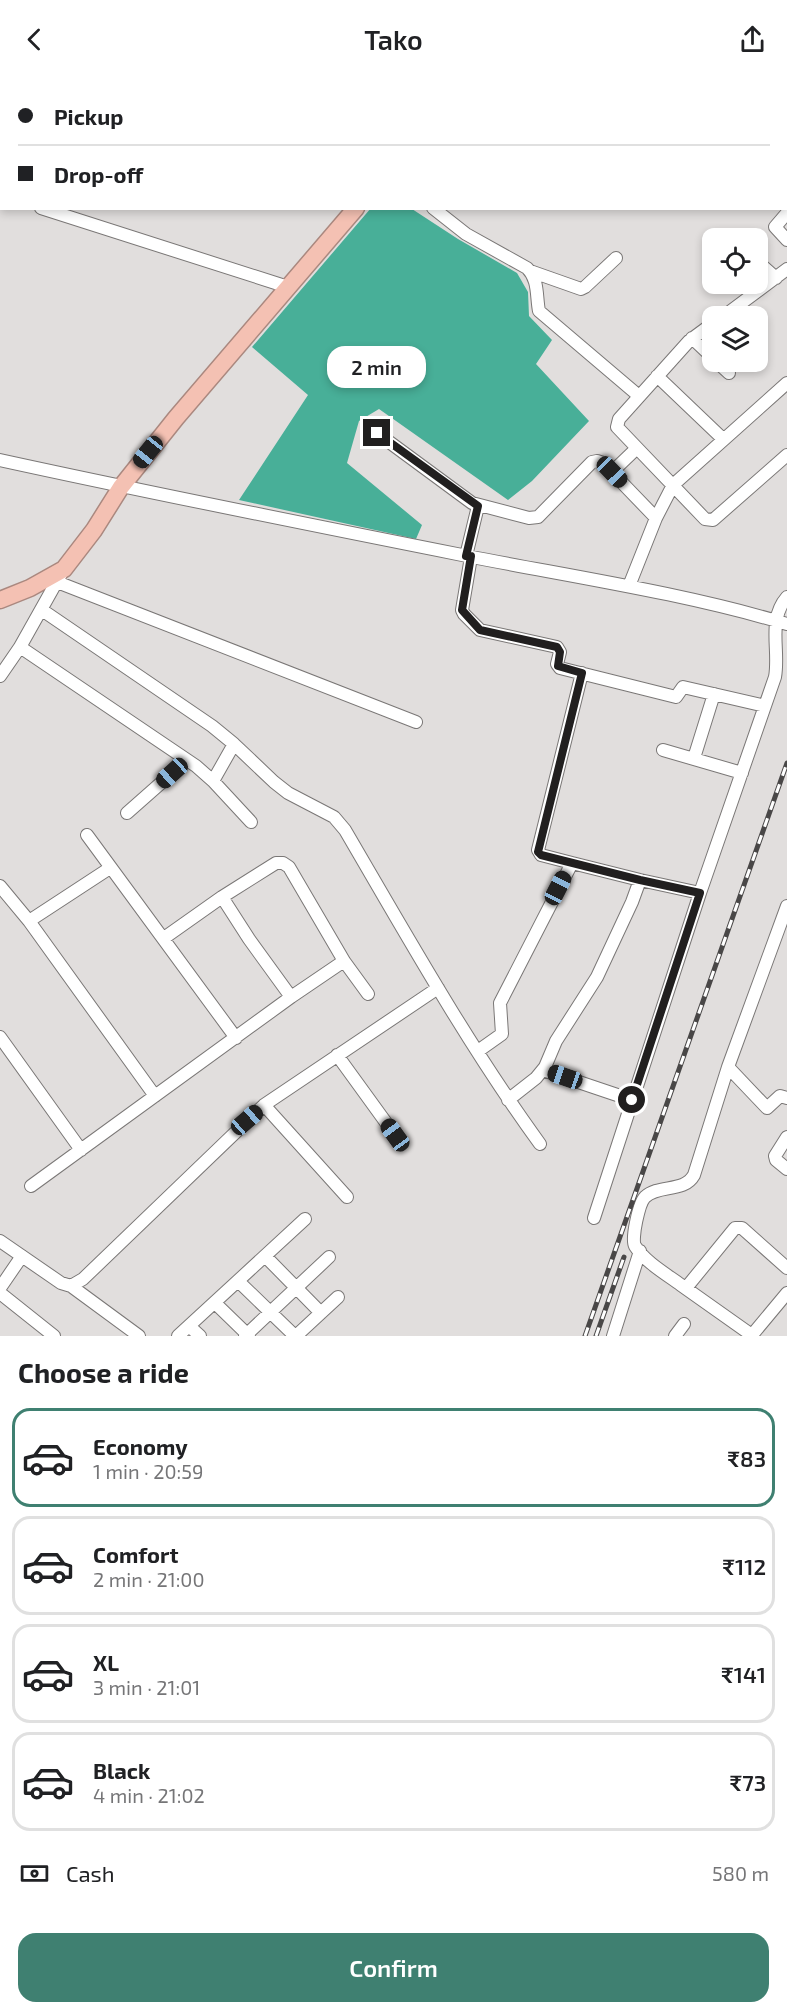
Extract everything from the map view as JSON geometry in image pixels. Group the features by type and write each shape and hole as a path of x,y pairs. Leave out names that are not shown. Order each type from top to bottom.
{"highway":[{"path":"0,600 60,575 94,530 121,487 176,418 354,210"}],"street":[{"path":"47,210 288,287"},
{"path":"436,210 466,234 530,271 581,289 616,258"},
{"path":"787,213 775,227 787,240"},
{"path":"738,306 787,269"},
{"path":"530,271 537,288 539,311 639,396"},
{"path":"768,271 776,278"},
{"path":"702,331 692,338 639,396 617,422 617,427 705,519 713,520 787,455"},
{"path":"692,338 702,348"},
{"path":"657,376 723,439"},
{"path":"629,586 656,518 673,485 787,383"},
{"path":"377,433 478,506 534,519 592,462 597,460 603,463 656,518"},
{"path":"612,472 637,448"},
{"path":"0,460 121,487 629,586 781,622"},
{"path":"478,506 468,556 462,610 477,627 484,631 557,647 560,652 558,666 582,673 676,697 683,687 765,706"},
{"path":"0,676 42,610 60,575 416,722"},
{"path":"594,1218 700,893 777,668 781,604 787,597"},
{"path":"42,610 205,721 288,793 334,817 345,830 438,988 508,1100 540,1144"},
{"path":"20,647 187,760 213,781 251,822"},
{"path":"582,673 538,850 541,855 700,893"},
{"path":"694,758 714,694"},
{"path":"213,781 234,744"},
{"path":"663,750 742,773"},
{"path":"127,813 187,760"},
{"path":"87,835 236,1038"},
{"path":"164,938 222,897 276,863 283,863 289,867 344,961 368,994"},
{"path":"478,1051 502,1034 500,1003 572,863"},
{"path":"29,921 110,868"},
{"path":"508,1100 543,1070 556,1041 597,977 640,880"},
{"path":"0,886 29,921 155,1096"},
{"path":"222,897 291,997"},
{"path":"787,906 728,1067 691,1179 686,1184 652,1192 642,1202 633,1237 640,1251 656,1267 746,1334 787,1293"},
{"path":"31,1186 344,961"},
{"path":"71,1286 82,1279 264,1105 438,988"},
{"path":"0,1037 81,1150"},
{"path":"337,1055 395,1135"},
{"path":"728,1067 767,1108 780,1095 787,1098"},
{"path":"543,1070 632,1100"},
{"path":"264,1105 347,1197"},
{"path":"787,1137 775,1156 776,1160 787,1169"},
{"path":"178,1336 305,1220"},
{"path":"686,1288 735,1228 742,1228 787,1268"},
{"path":"0,1241 61,1283 71,1286 139,1336"},
{"path":"613,1336 640,1251"},
{"path":"0,1288 22,1256"},
{"path":"265,1256 321,1313"},
{"path":"214,1303 247,1335 329,1257"},
{"path":"237,1281 295,1336 338,1297"},
{"path":"0,1293 54,1336"},
{"path":"675,1336 684,1324"},
{"path":"189,1326 200,1336"}],"shaded area":[{"path":"369,210 414,210 517,273 528,292 529,316 552,340 536,364 589,421 532,481 508,500 379,409 359,421 347,463 422,525 416,539 239,500 308,395 252,347"}],"railway":[{"path":"585,1336 787,763"},
{"path":"596,1336 624,1257"}],"route":[{"path":"377,433 478,506 466,556 471,556 462,610 464,614 480,630 557,647 560,652 558,666 582,673 538,852 541,855 700,893 632,1100"}]}
